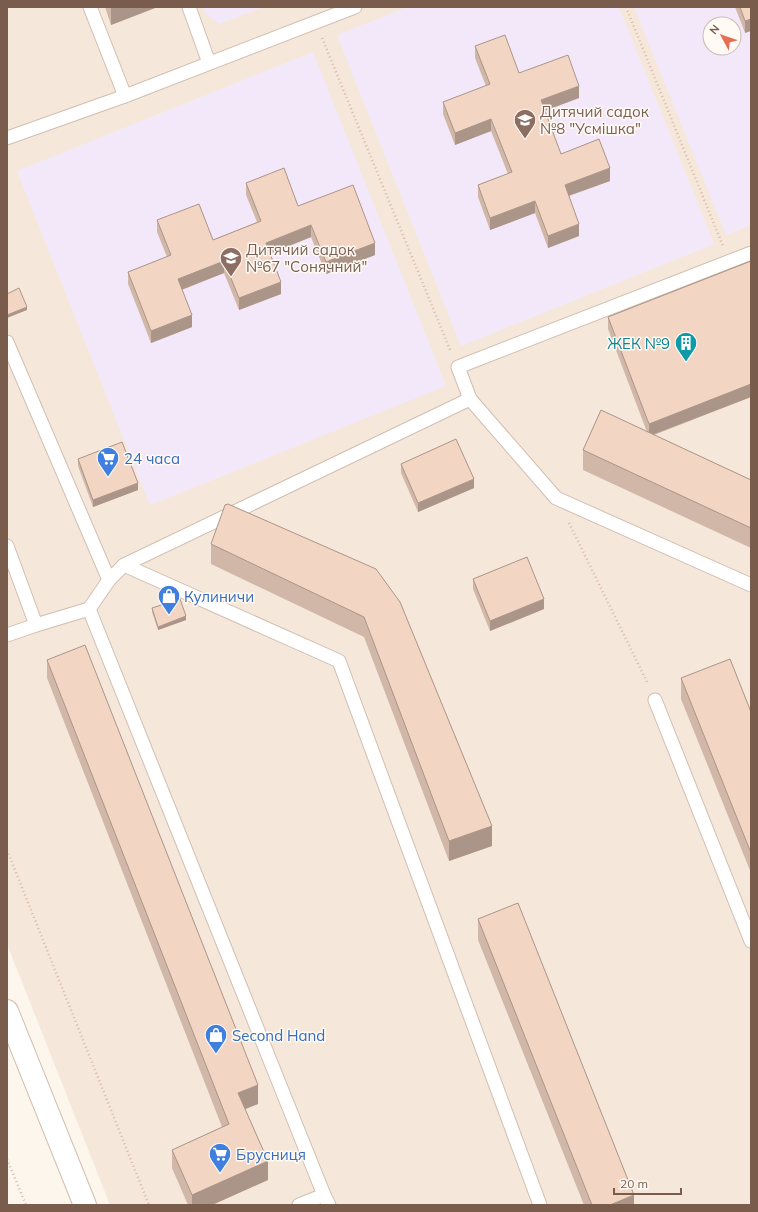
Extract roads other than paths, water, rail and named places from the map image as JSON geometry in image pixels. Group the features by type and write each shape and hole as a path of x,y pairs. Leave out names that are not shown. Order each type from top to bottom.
{"street":[{"path":"7,1011 85,1205"}],"lane":[{"path":"90,7 124,96"},
{"path":"188,7 209,63"},
{"path":"7,138 124,96 355,7"},
{"path":"751,254 458,367 470,399 556,498 751,585"},
{"path":"7,342 109,580"},
{"path":"7,635 89,609 109,580 124,565 470,399"},
{"path":"7,546 36,625"},
{"path":"124,565 339,661 540,1205"},
{"path":"89,609 327,1200 299,1205"},
{"path":"655,700 751,941"}],"place":[{"name":"Дитячий садок №8 \"Усмішка\"","path":"525,140"},
{"name":"Дитячий садок №67 \"Сонячний\"","path":"231,278"},
{"name":"ЖЕК №9","path":"686,362"},
{"name":"24 часа","path":"108,478"},
{"name":"Кулиничи","path":"169,616"},
{"name":"Second Hand","path":"216,1054"},
{"name":"Брусниця","path":"220,1174"}]}
